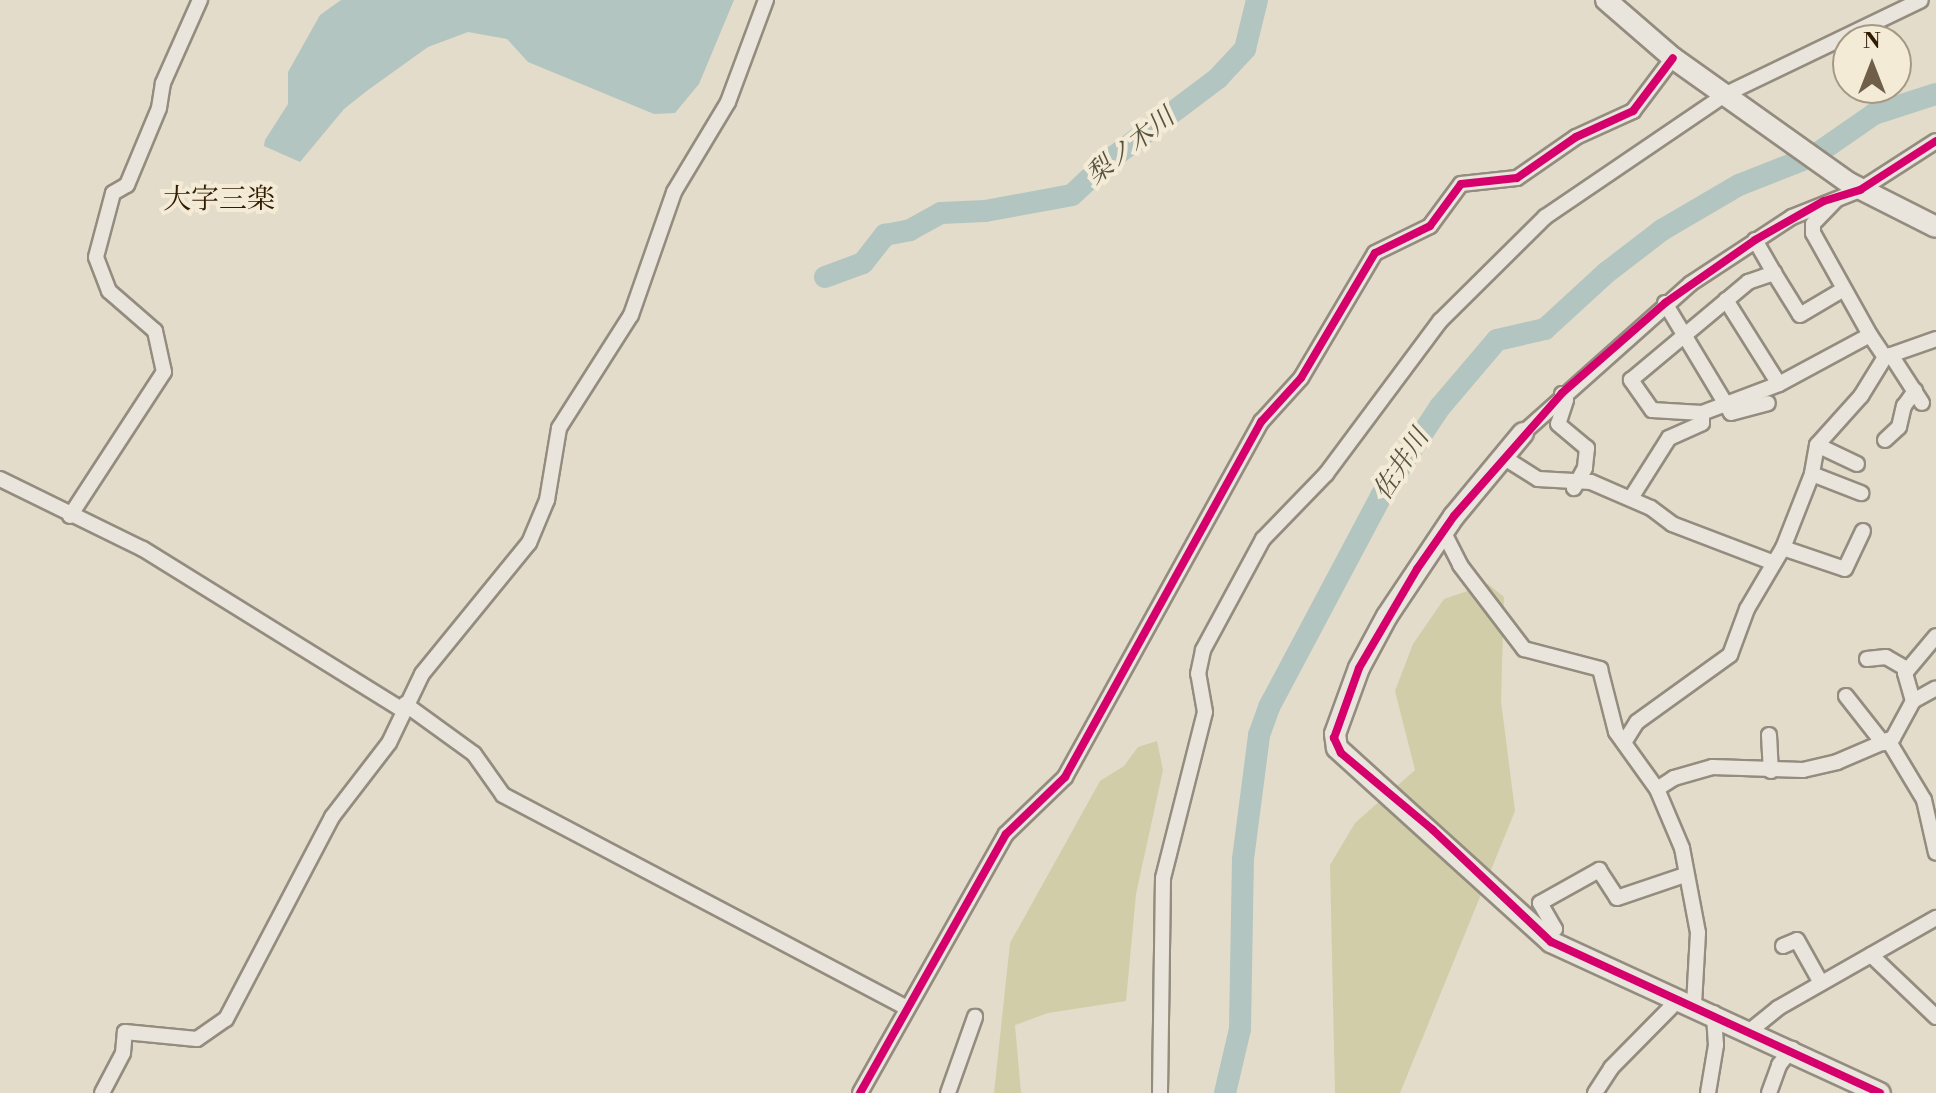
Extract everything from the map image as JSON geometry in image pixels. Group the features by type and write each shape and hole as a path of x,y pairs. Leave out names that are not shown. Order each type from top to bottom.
{"street":[{"path":"70,516 164,372 155,331 109,291 96,257 113,193 127,185 159,108 163,83 200,0"},
{"path":"102,1093 123,1053 125,1032 197,1039 226,1019 332,817 389,743 422,674 514,565 540,523 559,428 631,315 674,192 728,102 766,0"},
{"path":"1606,0 1673,58 1730,96 1850,189 1936,227"},
{"path":"1160,1093 1163,878 1205,712 1198,674 1203,650 1256,551 1326,474 1403,367 1481,276 1602,174 1730,96 1921,0"},
{"path":"860,1093 905,1007 1006,834 1072,767 1261,422 1301,378 1375,253 1430,226 1461,184 1517,178 1576,137 1633,111 1654,90 1673,58"},
{"path":"1880,1093 1792,1049 1544,936 1335,743 1359,668 1443,531 1523,433 1562,393 1665,303 1755,240 1936,141"},
{"path":"1850,189 1819,216 1813,233 1870,335 1918,397 1904,406 1899,427 1885,440"},
{"path":"1755,240 1800,315 1844,289"},
{"path":"1774,273 1748,282 1631,380 1631,386 1652,410 1702,413 1779,384 1870,335"},
{"path":"1726,300 1779,384"},
{"path":"1665,303 1731,413 1768,403"},
{"path":"1625,741 1637,722 1730,655 1747,609 1783,548 1812,474 1817,445 1861,396 1888,356 1936,339"},
{"path":"1562,393 1566,400 1558,424 1587,448 1585,468 1575,486"},
{"path":"1631,498 1669,438 1702,423 1702,413"},
{"path":"1817,445 1857,464"},
{"path":"1503,457 1538,479 1631,498 1672,524 1774,563"},
{"path":"1812,474 1861,493"},
{"path":"0,479 70,516 143,549 404,707 474,754 503,795 905,1007"},
{"path":"1443,531 1460,565 1524,649 1600,669 1611,721 1657,789 1682,848 1698,933 1687,1001 1611,1068 1595,1093"},
{"path":"1783,548 1845,569 1863,531"},
{"path":"1907,669 1936,636"},
{"path":"1867,659 1886,657 1907,669 1913,701"},
{"path":"1657,789 1674,778 1712,767 1771,771 1837,762 1885,742 1913,701 1936,688"},
{"path":"1846,696 1885,742 1924,800 1936,853"},
{"path":"1769,735 1771,771"},
{"path":"1544,936 1555,929 1540,903 1599,870 1617,898 1685,875"},
{"path":"1751,1030 1821,983 1936,918"},
{"path":"1783,946 1797,940 1821,983"},
{"path":"1871,955 1936,1017"},
{"path":"1708,1093 1716,1045 1714,1013"},
{"path":"948,1093 975,1017"},
{"path":"1769,1093 1779,1065 1792,1049"}],"shaded area":[{"path":"341,0 734,0 699,84 675,113 654,114 528,62 507,39 468,32 428,47 368,90 344,109 300,162 264,146 265,140 288,104 288,72 320,15"},
{"path":"1488,584 1504,597 1501,701 1515,811 1400,1093 1335,1093 1330,865 1355,823 1415,770 1395,691 1413,644 1444,599"},
{"path":"1157,741 1163,770 1136,894 1126,1001 1048,1013 1015,1025 1021,1093 994,1093 1010,943 1100,781 1124,766 1138,747"}],"waterway":[{"name":"梨ノ木川","path":"825,277 863,263 885,235 910,230 941,213 985,211 1072,195 1108,161 1218,78 1245,49 1257,0"},
{"name":"佐井川","path":"1225,1093 1240,1029 1243,859 1259,735 1269,707 1381,496 1440,407 1497,340 1545,329 1606,273 1662,230 1739,185 1815,155 1874,114 1936,94"}],"cycle path":[{"path":"860,1093 1006,834 1065,777 1261,422 1301,378 1375,253 1430,226 1461,184 1517,178 1576,137 1633,111 1673,58"},
{"path":"1880,1093 1551,942 1433,830 1341,753 1334,738 1359,668 1417,569 1454,516 1562,393 1665,303 1755,240 1824,201 1860,190 1936,141"}],"district":[{"name":"大字三楽","path":"219,200"}]}
